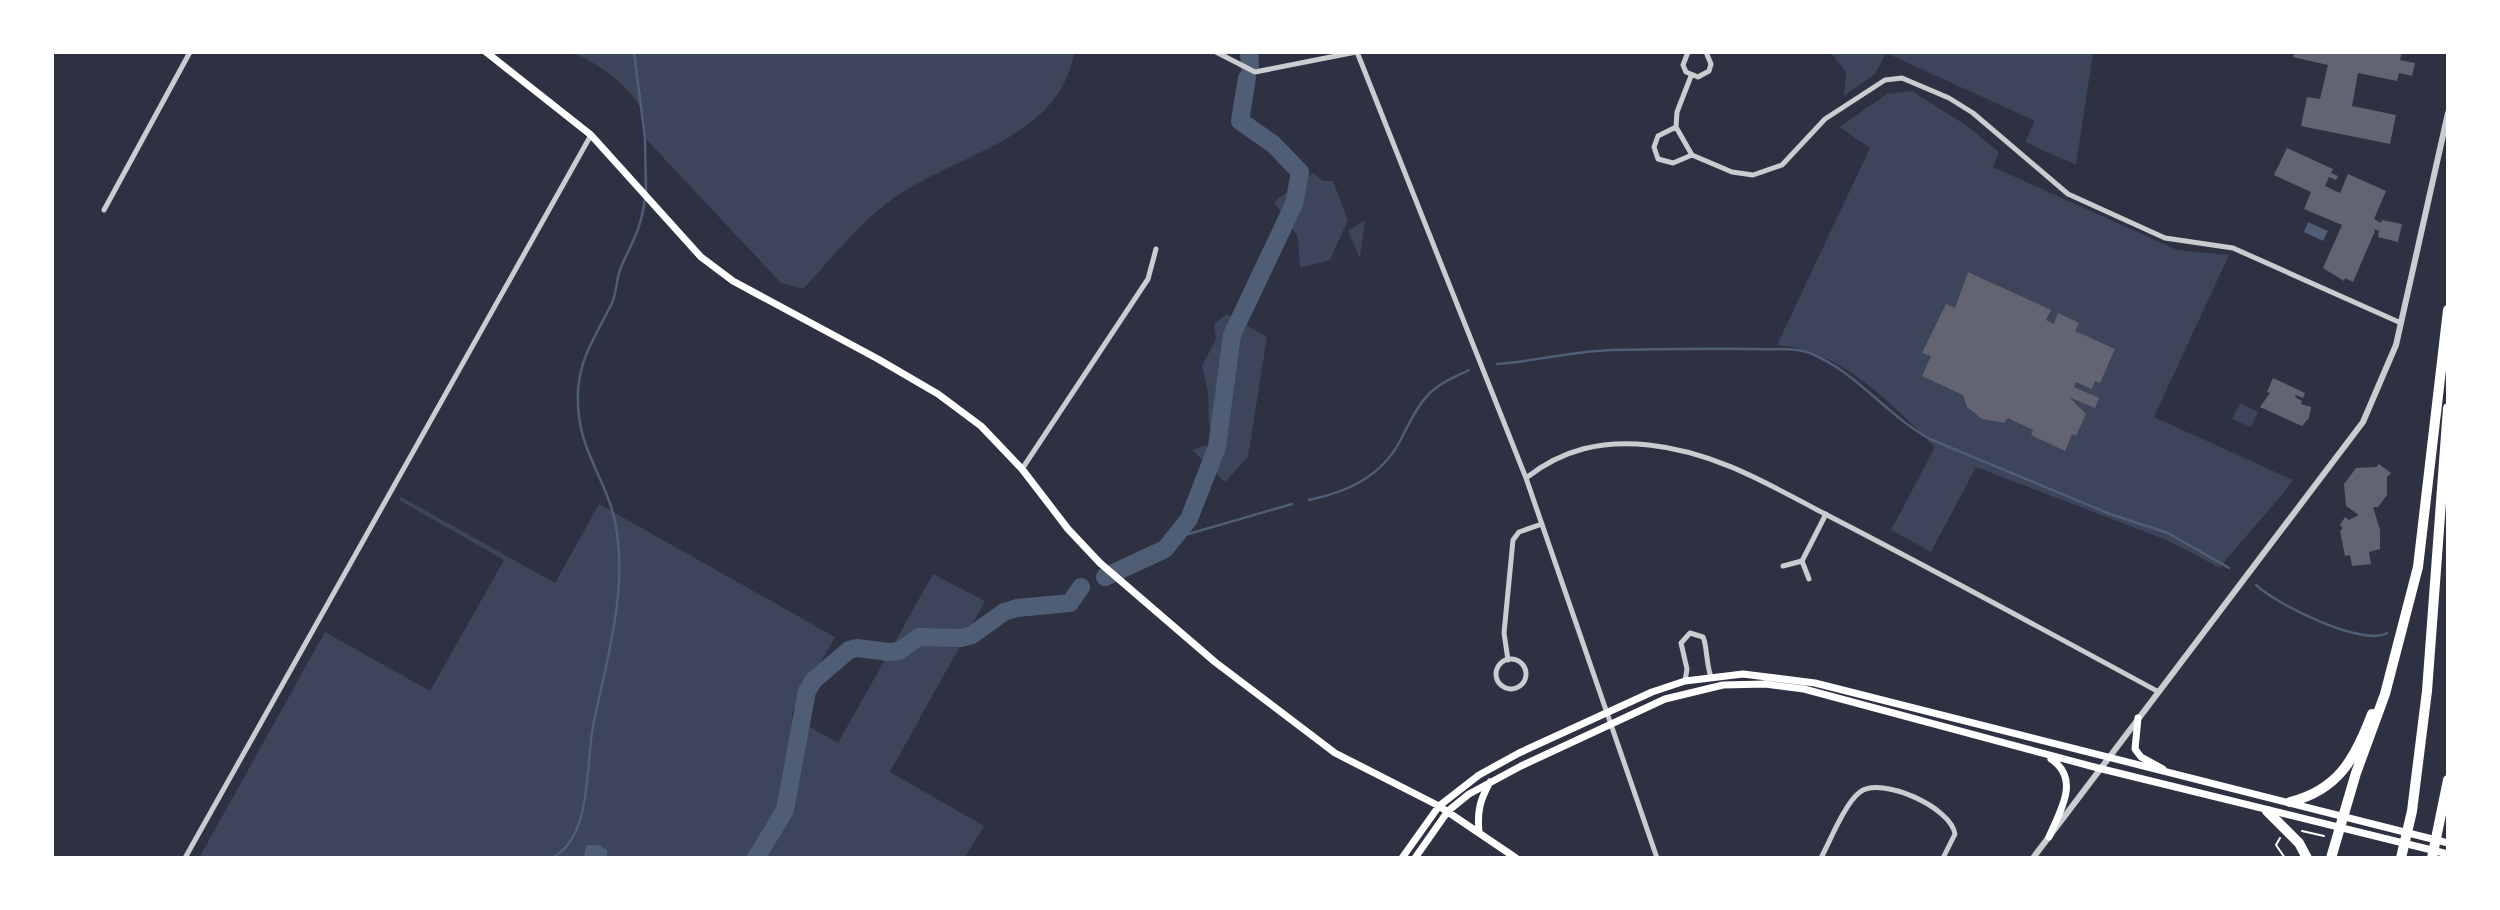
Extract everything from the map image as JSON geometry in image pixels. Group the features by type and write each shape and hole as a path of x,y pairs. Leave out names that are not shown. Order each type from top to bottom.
{"highway":[{"path":"2331,858 2338,827 2385,694 2410,601 2424,533 2448,310"},
{"path":"2401,858 2414,798 2427,691 2448,408"},
{"path":"2290,802 2326,789 2338,778 2369,721 2392,665"},
{"path":"2432,858 2448,780"},
{"path":"2267,810 2299,843 2307,858"}],"main road":[{"path":"486,52 591,135 712,265 733,281 938,394 981,426 1022,469 1068,529 1100,563 1186,639 1335,753 1448,811 1516,857"},
{"path":"1402,858 1439,806 1489,769 1606,712 1685,681 1711,677 1778,676 1815,683 2448,843"},
{"path":"1415,858 1448,811 1490,781 1610,723 1694,690 1723,685 1765,684 1804,689 2098,768 2448,854"},
{"path":"2138,718 2135,749 2141,757 2172,774"},
{"path":"2045,754 2057,763 2067,779 2065,800 2049,837"},
{"path":"1479,832 1477,814 1480,799 1490,781"}],"street":[{"path":"104,210 190,52"},
{"path":"1216,52 1255,72 1357,52 1526,478 1657,858"},
{"path":"1688,52 1683,65 1691,76 1698,77 1709,71 1710,58 1706,52"},
{"path":"1691,76 1677,112 1676,127 1692,155 1732,172 1753,175 1769,172 1782,165 1825,119 1885,80 1902,78 1950,97 1973,113 2068,194 2165,238 2233,248 2401,323"},
{"path":"2033,858 2098,768 2363,422 2396,345 2448,113"},
{"path":"1676,127 1658,136 1654,147 1658,159 1674,163 1692,155"},
{"path":"185,858 591,135"},
{"path":"1022,469 1148,279 1156,249"},
{"path":"1526,478 1546,463 1590,445 1647,444 1736,466 1888,544 2157,691"},
{"path":"1783,566 1802,561 1826,514"},
{"path":"1508,660 1504,633 1513,540 1519,532 1542,524"},
{"path":"1802,561 1809,579"},
{"path":"1685,681 1686,669 1681,643 1690,633 1698,633 1706,643 1705,659 1711,677"},
{"path":"1508,660 1520,662 1526,672 1523,684 1518,688 1505,688 1497,679 1498,667 1508,660"},
{"path":"1821,858 1853,800 1860,792 1878,788 1928,803 1947,817 1955,834 1943,858"}],"path":[{"path":"2294,830 2324,836"},
{"path":"2283,835 2276,845 2285,858"}],"shaded area":[{"path":"573,53 1074,53 1064,82 1048,106 1027,126 894,198 857,230 803,289 781,283 645,138 645,124 639,105 624,86 604,69"},
{"path":"1831,53 1886,53 1875,74 1844,96 1846,72"},
{"path":"1886,53 2093,53 2076,165 2025,142 2035,121"},
{"path":"1912,91 1967,126 1999,152 1993,167 2177,250 2229,255 2154,417 2293,480 2220,568 2169,541 1976,467 1931,552 1891,530 1935,447 1883,397 1844,368 1801,349 1777,345 1870,148 1839,127 1887,94"},
{"path":"1313,173 1323,181 1333,181 1348,220 1330,260 1300,268 1298,237 1274,202"},
{"path":"1365,220 1360,258 1348,231"},
{"path":"2308,222 2328,231 2323,241 2304,232"},
{"path":"1227,314 1267,337 1248,457 1225,482 1192,450 1216,442 1209,425 1208,392 1202,366 1216,339 1214,324"},
{"path":"2240,403 2258,412 2251,427 2232,419"},
{"path":"401,497 555,583 599,504 835,637 791,716 838,743 933,574 985,601 890,772 984,826 965,857 199,858 325,632 430,691 504,560 399,500"},
{"path":"586,845 598,845 607,850 607,857 584,857"}],"building":[{"path":"2294,52 2402,52 2400,60 2415,63 2412,76 2399,73 2397,81 2358,73 2352,106 2396,115 2390,144 2301,126 2307,97 2320,99 2328,65 2293,57"},
{"path":"2287,148 2333,169 2331,173 2338,176 2336,180 2329,177 2325,186 2340,193 2348,174 2386,191 2374,219 2381,223 2382,220 2402,224 2398,242 2378,237 2379,231 2373,229 2375,231 2353,282 2345,278 2344,281 2323,268 2342,225 2304,209 2311,192 2274,175"},
{"path":"1968,272 2051,310 2046,320 2054,324 2058,313 2079,323 2075,331 2115,349 2100,383 2095,381 2092,389 2076,382 2074,387 2099,398 2095,408 2069,397 2086,414 2076,436 2072,434 2065,451 2031,435 2033,430 2008,418 2004,423 1982,419 1967,407 1963,395 1922,376 1931,356 1922,353 1946,304 1955,308"},
{"path":"2273,378 2305,393 2303,398 2296,395 2295,397 2302,401 2301,404 2311,407 2309,418 2302,426 2260,407 2270,393 2267,392"},
{"path":"2379,464 2391,473 2387,477 2387,495 2378,507 2373,507 2380,530 2380,549 2369,552 2371,564 2352,566 2350,555 2345,556 2340,531 2343,528 2340,525 2345,517 2349,520 2359,515 2346,506 2344,484 2356,468 2376,467"}],"waterway":[{"path":"634,52 645,138 646,192"},
{"path":"1249,52 1250,67"},
{"path":"1105,577 1165,549 1189,519 1217,447 1232,335 1294,204 1300,172 1273,144 1240,121 1247,78"},
{"path":"552,858 565,847 575,833 581,815 591,737 614,627 619,580 617,533 613,514 582,432 579,378 590,346 614,299 619,272 639,227 645,198"},
{"path":"1497,364 1613,350 1804,351 1843,372 1899,418 1930,439 2110,514 2168,533 2229,568"},
{"path":"1309,500 1349,487 1373,473 1392,454 1428,395 1442,384 1469,370"},
{"path":"1178,537 1292,504"},
{"path":"2256,585 2300,612 2340,629 2375,636 2387,633"},
{"path":"756,858 785,810 807,691 814,680 849,650 857,648 899,651 919,637 961,638 972,635 1004,612 1017,608 1070,603 1081,587"}]}
